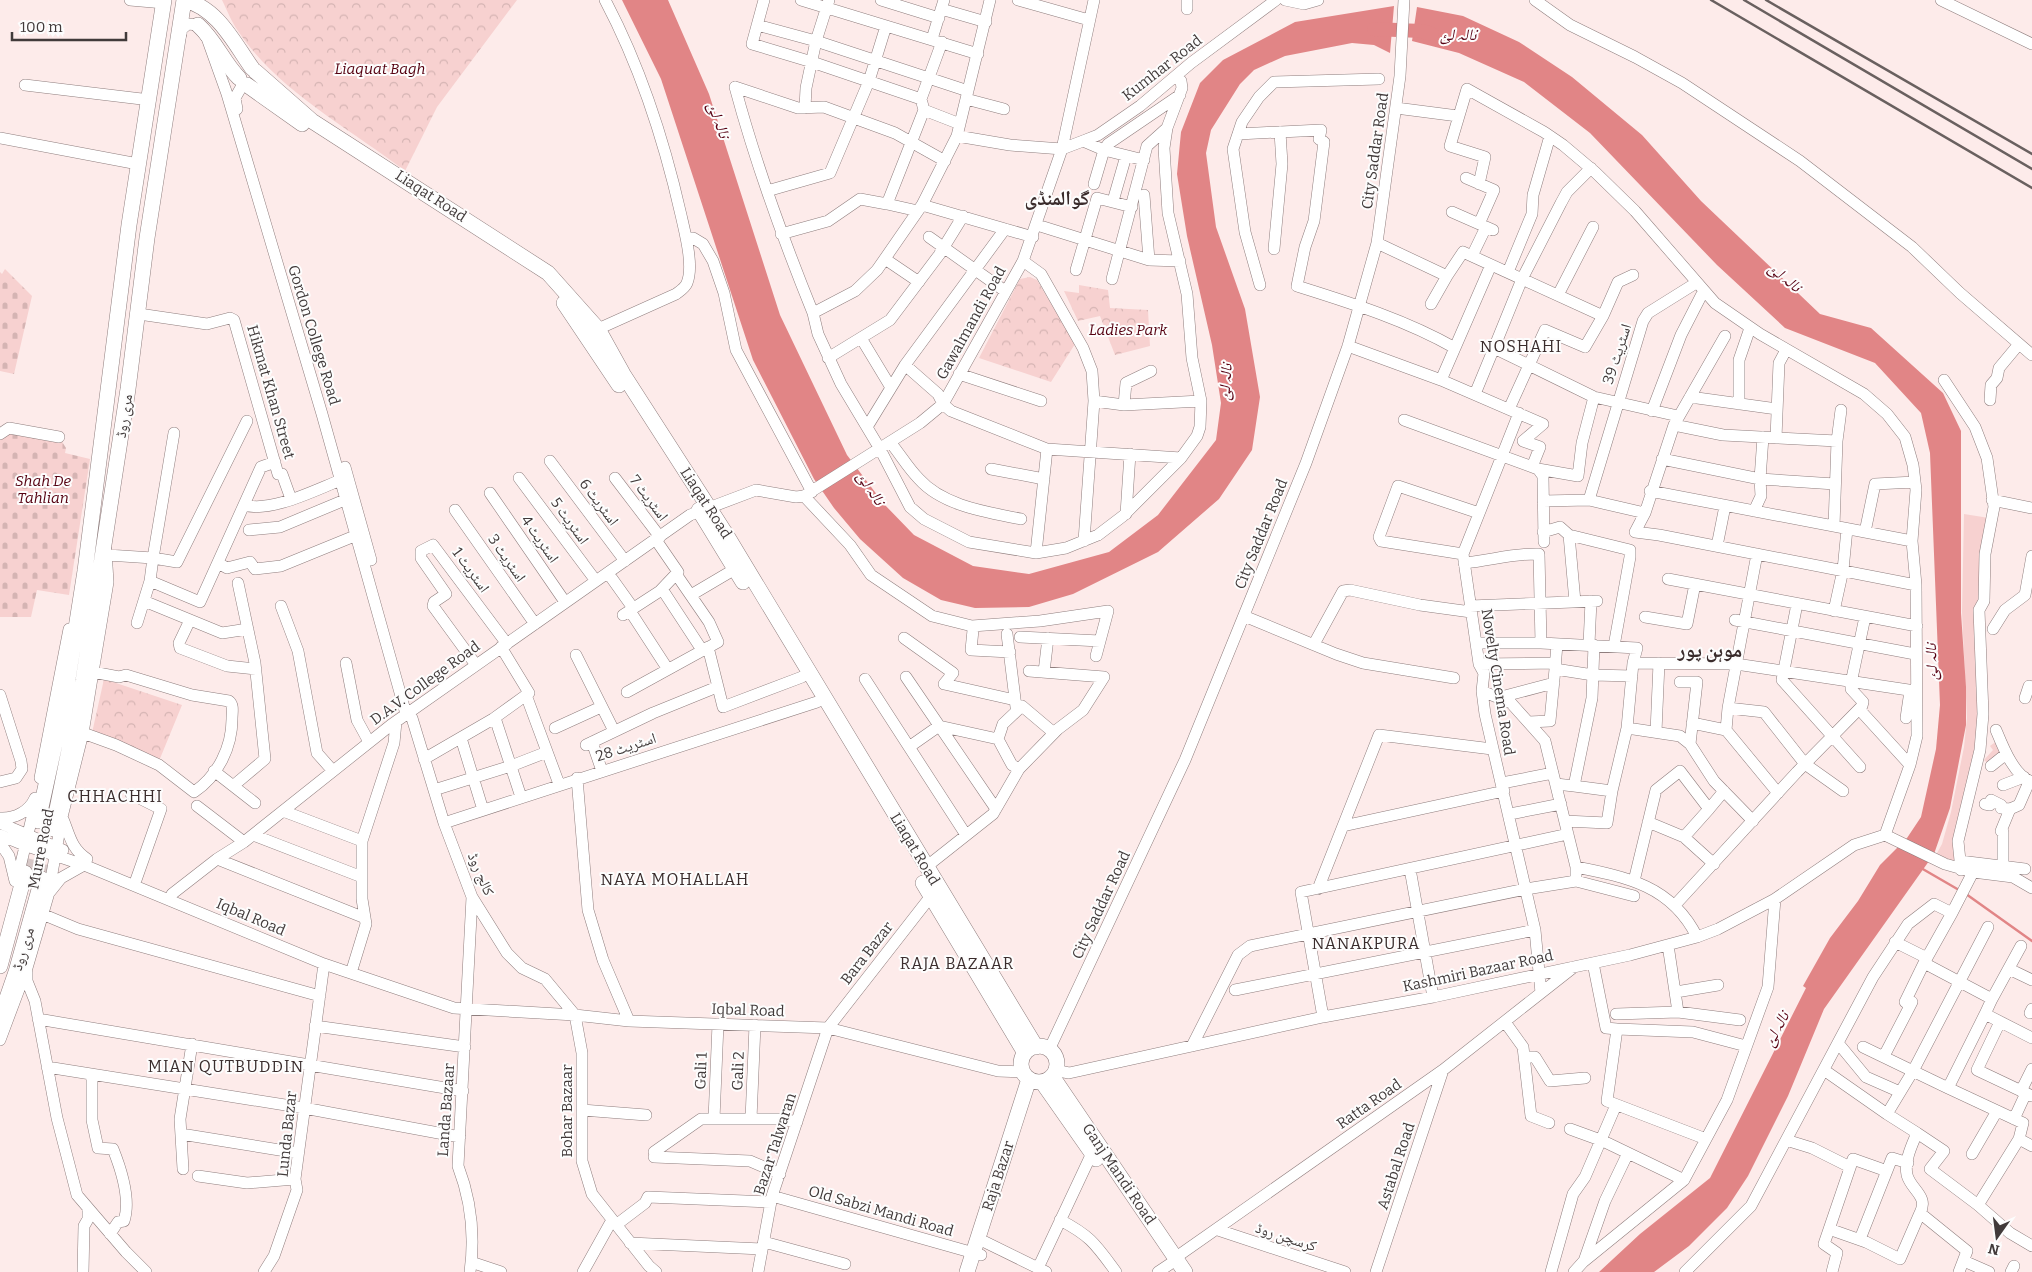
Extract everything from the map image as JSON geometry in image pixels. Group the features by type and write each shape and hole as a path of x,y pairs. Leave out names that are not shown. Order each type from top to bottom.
{"main road":[{"name":"مری روڈ","path":"53,829 83,681 106,548 139,314 147,238 184,0"},
{"name":"Liaqat Road","path":"184,0 211,15 231,35 254,70 312,121 548,273 598,329 705,510 1037,1050"},
{"path":"209,0 231,35"},
{"name":"مری روڈ","path":"38,821 65,698 138,164 150,100 164,1"},
{"name":"Liaqat Road","path":"198,26 215,42 230,69 242,82 283,111 539,278 570,309 705,510 736,570 817,702 931,896 1037,1050"},
{"path":"242,82 240,70 248,67 254,70"},
{"path":"108,386 128,389"},
{"name":"مری روڈ","path":"0,966 20,879"},
{"name":"مری روڈ","path":"0,1018 19,963 42,879"},
{"path":"975,1272 980,1250 1039,1077 1056,1060 1037,1050 1021,1065 1039,1077"},
{"name":"Ganj Mandi Road","path":"1039,1077 1170,1266"},
{"name":"Ganj Mandi Road","path":"1039,1077 1170,1266 1185,1272"},
{"path":"967,1272 980,1250"}],"street":[{"path":"130,0 164,1"},
{"path":"598,329 676,294 686,285 689,276 686,238 670,165 643,81 626,40 605,0"},
{"path":"764,0 752,44 869,82 922,104 960,124"},
{"path":"801,0 828,4 886,26 978,54"},
{"path":"881,0 941,9 986,22"},
{"path":"812,314 855,291 877,270 920,208 957,136 990,0"},
{"path":"1018,0 1089,20"},
{"name":"Gawalmandi Road","path":"808,494 920,423 943,404 1023,261 1037,225 1062,149 1094,0"},
{"name":"Kumhar Road","path":"1062,149 1098,134 1140,106 1191,63 1277,0 1304,4 1318,0"},
{"name":"City Saddar Road","path":"1037,1050 1186,760 1306,463 1348,346 1377,243 1400,76 1404,0"},
{"path":"1534,0 1570,25 1682,83 1800,161 1912,247 2032,355"},
{"path":"1941,0 2032,44"},
{"path":"805,108 806,88 816,41 828,4"},
{"path":"887,204 912,141 937,41 941,9"},
{"path":"173,69 182,29 188,24 198,26"},
{"path":"757,25 929,76 967,95 1004,108"},
{"name":"Gordon College Road","path":"198,26 207,38 227,94 410,714"},
{"path":"767,191 830,173 869,82 886,26"},
{"path":"945,161 912,141 854,118 824,108 798,108 735,88 781,234 828,358 867,427 877,451 910,507 924,519 969,542 1036,553 1066,548 1098,534 1126,514 1181,458 1197,436 1201,401 1192,358 1186,294 1168,212 1164,148 1167,128 1180,95 1181,81 1177,76"},
{"path":"1260,285 1245,232 1232,149 1242,122 1259,97 1274,82 1379,79"},
{"path":"227,94 230,84 242,82"},
{"name":"Gordon College Road","path":"242,82 234,98 236,108 358,508 410,714"},
{"path":"25,86 150,100"},
{"path":"1479,184 1485,157 1450,146 1467,89 1550,136 1591,168 1635,211 1715,303 1750,328 1786,350 1864,394 1887,414 1905,437 1913,465 1915,482 1912,541 1917,626 1912,691 1906,718"},
{"path":"1094,184 1104,150 1111,142 1180,95"},
{"path":"1396,108 1458,116"},
{"path":"1112,279 1149,143 1167,128"},
{"path":"1238,134 1321,130 1318,139 1324,142 1314,221 1305,246 1297,286 1360,306 1432,335 1455,348"},
{"path":"1274,249 1282,164 1280,132"},
{"path":"957,136 1010,145 1062,149"},
{"path":"1508,272 1532,214 1533,195 1550,136"},
{"path":"0,138 138,164"},
{"path":"1083,141 1104,150 1144,160"},
{"path":"1113,201 1126,156"},
{"path":"1475,394 1522,279 1561,203 1567,192 1591,168"},
{"path":"1466,178 1494,190 1486,227 1472,256"},
{"path":"1144,195 1148,260"},
{"path":"1076,270 1097,198 1132,207"},
{"path":"781,234 828,221 860,199 963,216 1032,237"},
{"path":"1452,212 1486,227"},
{"path":"828,358 890,320 963,216"},
{"path":"1037,225 1148,260 1180,261"},
{"path":"1558,295 1593,227"},
{"path":"867,427 890,386 1005,229"},
{"path":"929,236 1005,291"},
{"path":"686,238 693,238 703,244 713,261 724,293 736,350 808,494 850,545 871,575 932,616 972,626 1040,621 1108,611 1096,656"},
{"path":"1377,243 1447,276"},
{"path":"1431,304 1463,252 1603,316 1618,282 1633,275"},
{"path":"885,259 918,282"},
{"path":"1023,261 1041,274 1084,348 1092,371 1094,401 1084,541"},
{"path":"1441,380 1491,264"},
{"name":"اسٹریٹ 39","path":"1589,500 1604,454 1617,402 1645,316 1696,283"},
{"path":"1652,411 1681,335 1702,294"},
{"name":"Hikmat Khan Street","path":"139,314 207,324 233,318 278,474 282,474 291,499"},
{"name":"Novelty Cinema Road","path":"1541,993 1535,930 1510,814 1492,749 1482,691 1484,673 1479,664 1464,558 1500,457 1528,366 1545,330 1585,348 1603,316"},
{"path":"1739,404 1739,360 1750,328"},
{"path":"1725,336 1676,420 1650,491 1645,513 1636,532 1916,585"},
{"path":"860,338 890,386"},
{"path":"1990,400 1991,385 1997,378 1999,368 2018,344"},
{"path":"1348,346 1441,380 1544,424 1523,441 1540,447 1535,468"},
{"path":"1494,348 1594,397 1652,411 1723,435 1836,440"},
{"path":"1776,438 1779,363 1786,350"},
{"path":"905,365 938,394 943,404 957,414 1046,449 1181,458"},
{"path":"1124,405 1126,383 1151,371"},
{"path":"960,374 1041,401"},
{"path":"1944,380 1975,427 1987,458 1994,508 1986,554 1984,601 1979,610 1982,732 1980,750 1958,841 1960,865"},
{"path":"1404,420 1500,457 1535,468 1578,476 1582,443 1594,397"},
{"path":"1690,397 1777,410"},
{"path":"1094,401 1124,405 1201,401"},
{"path":"1834,526 1836,440 1841,410"},
{"path":"106,548 177,562 246,421"},
{"path":"0,434 9,428 59,437"},
{"path":"137,623 150,581 174,433"},
{"path":"1754,511 1761,496 1760,478 1763,437"},
{"path":"890,442 919,480 936,492 970,508 1021,519"},
{"path":"1036,553 1046,449"},
{"path":"1126,514 1130,454"},
{"path":"1662,459 1760,478 1835,484"},
{"name":"اسٹریٹ 6","path":"550,461 625,561"},
{"path":"150,581 200,602 262,467 275,462"},
{"path":"1535,468 1544,476 1543,537 1560,527 1569,535 1630,550 1614,646"},
{"path":"991,469 1044,479"},
{"name":"اسٹریٹ 5","path":"519,478 596,581"},
{"name":"اسٹریٹ 7","path":"615,478 658,538 678,572 676,574 709,622 718,642 705,648"},
{"path":"244,505 251,507 274,505 341,480"},
{"path":"1866,532 1875,484 1915,482"},
{"path":"1479,514 1398,486 1379,537 1381,541 1464,558 1495,560 1527,554 1539,554 1541,643"},
{"path":"705,510 756,490 796,497 808,494"},
{"path":"1650,491 1912,541"},
{"name":"اسٹریٹ 4","path":"490,494 566,602"},
{"path":"249,530 280,527 347,499"},
{"path":"1543,500 1589,500 1645,513"},
{"path":"1992,500 2032,508"},
{"path":"1717,546 1725,506"},
{"name":"اسٹریٹ 3","path":"455,510 535,624"},
{"name":"D.A.V. College Road","path":"171,897 217,859 249,838 396,722 658,538 705,510"},
{"path":"1834,611 1843,570 1847,529"},
{"path":"1569,535 1575,602"},
{"path":"218,563 227,568 250,562 255,569 281,566 356,536"},
{"name":"اسٹریٹ 1","path":"476,665 433,606 434,602 446,594 421,558 422,551 434,545 504,645"},
{"name":"Murre Road","path":"0,1040 27,968 48,896 62,817 83,733 108,582 106,548"},
{"path":"1726,730 1736,664 1739,621 1750,595 1757,554"},
{"name":"Murre Road","path":"0,945 20,879 78,577 85,560"},
{"path":"1993,629 2006,610 2029,597 2031,560"},
{"path":"691,595 736,570"},
{"path":"608,573 629,611 667,668"},
{"path":"629,611 662,589 676,574"},
{"path":"1668,579 1917,626"},
{"path":"233,786 265,759 256,669 238,583"},
{"path":"1645,617 1688,624 1695,584"},
{"path":"662,589 705,648 722,705 727,708 802,677"},
{"path":"1314,644 1343,591 1350,590 1420,605 1471,609 1594,601 1592,698 1574,786"},
{"path":"144,601 222,633 248,629"},
{"path":"1796,604 1782,680 1860,767"},
{"path":"281,606 298,651 317,753 333,771"},
{"path":"1244,616 1363,663 1454,678"},
{"path":"1675,904 1805,764 1859,709 1863,702 1851,689 1851,683 1865,617"},
{"path":"190,620 179,643 180,648 227,666 256,669"},
{"path":"1739,621 1792,633 1915,654"},
{"path":"973,630 971,650 1010,652"},
{"path":"1007,634 1016,706 1003,724 998,739 1012,765 1019,769"},
{"path":"1020,637 1100,641"},
{"path":"904,638 953,673 944,684 1016,706 1022,706 1054,734"},
{"path":"1044,672 1048,638"},
{"path":"1476,643 1592,644 1637,648 1627,728 1612,791 1608,823 1565,821"},
{"path":"1528,722 1550,722 1557,644"},
{"path":"424,759 495,718 530,690 504,645"},
{"path":"626,692 705,648"},
{"path":"576,655 614,731"},
{"path":"346,663 356,720 369,742"},
{"path":"1634,663 1736,664 1912,691"},
{"path":"1656,732 1659,663"},
{"path":"1479,664 1555,666 1593,675 1632,676"},
{"path":"926,867 993,814 1019,769 1054,734 1083,710 1104,677 1029,671"},
{"path":"83,733 116,745 159,765 194,792 226,756 232,734 231,702 192,695 126,675 119,677 93,672"},
{"path":"906,677 996,809"},
{"path":"864,679 966,835"},
{"path":"1680,682 1697,682 1690,744"},
{"path":"1501,697 1554,683"},
{"path":"2025,698 2029,686 2032,687"},
{"path":"602,771 589,744 653,713 717,687"},
{"path":"1482,691 1501,697 1511,703 1546,741 1576,867 1576,881"},
{"path":"1912,691 1917,736 1910,765 1885,835 1945,864 2003,866 2028,864"},
{"path":"0,695 22,769 16,778 0,782"},
{"path":"526,695 559,784"},
{"name":"اسٹریٹ 28","path":"444,823 559,784 817,702"},
{"path":"555,728 601,707"},
{"path":"1728,708 1764,712 1805,764 1843,791"},
{"path":"1859,709 1910,765"},
{"name":"کالج روڈ","path":"410,714 444,823 472,897 506,953 522,968 545,979 575,1015"},
{"path":"495,718 521,797"},
{"path":"352,970 366,924 362,877 362,841 394,743 396,722"},
{"path":"1692,723 1726,730 1778,793"},
{"path":"909,747 939,726 998,739"},
{"path":"1627,728 1680,736 1690,744 1714,781 1753,821"},
{"path":"1996,730 2006,750 2026,778"},
{"path":"1318,889 1379,735 1492,749"},
{"path":"461,738 483,810"},
{"path":"1991,766 2006,750"},
{"path":"434,790 511,766 547,752"},
{"path":"2003,866 2003,832 2001,832 2013,811 2019,805 2029,764"},
{"path":"214,771 255,804"},
{"path":"1634,881 1656,790 1680,771 1709,809"},
{"path":"578,778 588,910 603,960 629,1020"},
{"path":"2003,785 2026,778"},
{"path":"1343,826 1503,787 1555,779 1574,786 1612,791"},
{"path":"1684,837 1724,791"},
{"path":"131,794 161,809 136,880"},
{"path":"0,818 7,818 23,812 34,802 37,795"},
{"path":"1984,804 1990,806 1991,800 2001,805 2001,808 2013,811"},
{"path":"1510,814 1561,804"},
{"path":"198,806 249,838 362,877"},
{"path":"283,811 362,841"},
{"path":"48,896 62,878 86,862 76,852 70,842 62,817"},
{"path":"1648,822 1684,837 1714,864"},
{"path":"0,823 26,841"},
{"path":"1323,1017 1301,892 1568,834"},
{"path":"0,835 26,841"},
{"name":"Kashmiri Bazaar Road","path":"1039,1077 1069,1073 1323,1017 1433,997 1593,963 1697,937 1718,929 1775,899 1854,845 1885,835"},
{"name":"Iqbal Road","path":"26,841 136,880 324,964 352,970"},
{"path":"0,843 20,879"},
{"path":"217,859 365,918"},
{"name":"Iqbal Road","path":"86,862 352,970 468,1008 629,1020 828,1028 998,1071 1039,1077"},
{"path":"2013,877 2028,864"},
{"path":"1960,865 1972,872 2013,877 2032,888"},
{"path":"1576,867 1634,881 1652,888 1675,904 1690,922 1697,937"},
{"path":"1410,869 1433,997"},
{"path":"1884,1056 1926,961 1972,872"},
{"path":"1192,1046 1242,950 1250,946 1526,889 1576,881 1634,896"},
{"name":"Bara Bazar","path":"828,1028 931,896"},
{"name":"Landa Bazaar","path":"471,1267 473,1249 468,1201 458,1166 468,1008 472,897"},
{"path":"1574,1272 1583,1262 1684,1180 1726,1100 1768,987 1775,899"},
{"path":"1685,1272 1751,1206 1873,977 1908,924 1934,904 1953,910"},
{"path":"42,914 78,929 320,996"},
{"path":"1887,1114 1913,1071 1958,981 1988,927"},
{"path":"1235,990 1535,930"},
{"path":"1895,942 1958,981 1992,999"},
{"path":"1668,945 1678,1012"},
{"path":"1948,1088 1984,1014 2021,946"},
{"path":"1593,963 1606,1028 1693,1032 1746,1046"},
{"name":"Lunda Bazar","path":"264,1272 274,1256 297,1190 295,1179 298,1153 324,964"},
{"name":"Ratta Road","path":"1170,1266 1443,1070 1575,966"},
{"path":"27,968 27,981 35,1001 57,1118 77,1195 146,1272"},
{"path":"2009,969 2032,980"},
{"path":"1676,992 1718,985"},
{"path":"1616,1014 1678,1012 1740,1020"},
{"path":"1984,1014 2032,1038"},
{"name":"Bohar Bazaar","path":"575,1015 582,1053 582,1161 592,1194 630,1243 656,1272"},
{"path":"38,1019 462,1090"},
{"path":"1505,1022 1523,1047 1531,1116 1548,1123"},
{"path":"2000,1022 1977,1070 2026,1093"},
{"name":"Gali 1","path":"714,1119 718,1024"},
{"name":"Gali 2","path":"751,1119 755,1025"},
{"path":"315,1026 465,1047"},
{"name":"Bazar Talwaran","path":"758,1272 772,1199 828,1028"},
{"path":"1617,1030 1607,1101 1706,1139"},
{"path":"1838,1043 1866,1077 1900,1092"},
{"path":"183,1169 180,1119 192,1044"},
{"path":"1863,1047 2023,1123 2019,1139 1978,1205"},
{"path":"1524,1057 1535,1057 1550,1081 1585,1078"},
{"path":"47,1067 304,1108 460,1137"},
{"path":"2014,1119 2026,1093 2032,1069"},
{"name":"Astabal Road","path":"1376,1272 1443,1070"},
{"path":"1824,1070 1944,1151 1930,1169 1978,1205 2010,1233 2032,1246"},
{"path":"92,1075 92,1120 98,1148 113,1149 126,1188 126,1216 124,1221 115,1225 110,1234"},
{"path":"1551,1272 1573,1194 1585,1177 1603,1141 1616,1105"},
{"path":"582,1110 646,1116"},
{"path":"1972,1154 1997,1111"},
{"path":"780,1174 750,1161 654,1154 701,1119 782,1119 797,1122"},
{"path":"1570,1129 1603,1141 1684,1180"},
{"path":"1829,1229 1860,1239 1900,1259 1923,1207 1921,1195 1907,1176 1908,1163 1917,1133"},
{"path":"181,1134 298,1153"},
{"path":"2019,1139 2032,1146"},
{"path":"1786,1140 1812,1148 1850,1167"},
{"path":"1042,1270 1060,1220 1092,1153"},
{"path":"1583,1262 1605,1201 1628,1153"},
{"path":"1860,1239 1892,1158 1908,1163"},
{"path":"1832,1272 1837,1253 1824,1244 1853,1159 1886,1171"},
{"path":"198,1176 246,1183 295,1179"},
{"name":"Old Sabzi Mandi Road","path":"614,1222 646,1203 648,1197 772,1199 980,1250 1042,1270"},
{"path":"83,1272 84,1226 88,1219 88,1209"},
{"path":"1920,1213 1967,1251 1962,1266 1989,1272"},
{"path":"1060,1220 1082,1231 1094,1241 1116,1272"},
{"path":"583,1272 614,1222"},
{"name":"کرسچن روڈ","path":"1218,1230 1345,1272"},
{"path":"630,1243 763,1245 845,1264"},
{"path":"471,1267 501,1272"}],"green space":[{"name":"Liaquat Bagh","path":"222,0 517,0 437,107 405,171 294,91 273,72 238,31"},
{"path":"5,269 32,296 14,374 0,371 0,272 2,274"},
{"path":"1030,277 1037,280 1075,344 1051,382 979,358 1020,279"},
{"name":"Ladies Park","path":"1079,285 1108,290 1110,308 1148,310 1150,346 1115,355 1100,316 1078,321 1064,291 1079,293"},
{"name":"Shah De Tahlian","path":"9,428 59,437 66,448 65,453 90,459 69,595 37,590 31,617 0,617 0,434"},
{"path":"1964,514 1989,518 1980,720 1956,863 1936,855 1942,844 1951,812 1964,747 1967,718 1962,612"},
{"path":"104,679 182,705 159,761 92,733"},
{"path":"1998,740 2004,752 1990,765 1984,760 1993,750 1990,746"}],"water":[{"path":"622,0 668,0 709,94 780,315 847,455 884,504 914,535 973,566 1029,574 1109,552 1158,515 1216,440 1221,403 1212,345 1187,236 1177,174 1181,132 1200,83 1223,60 1295,22 1394,6 1390,53 1374,45 1352,43 1285,56 1254,70 1240,84 1211,130 1206,153 1216,227 1245,309 1260,397 1252,450 1219,499 1158,552 1073,594 1029,607 975,608 941,600 903,578 860,539 834,508 814,479 753,360 661,79"},
{"name":"نالہ لئ","path":"1417,7 1463,16 1519,42 1572,77 1642,135 1701,201 1820,314 1871,328 1943,393 1961,431 1961,613 1966,687 1966,725 1950,808 1934,854 1824,1009 1788,1096 1748,1176 1727,1208 1689,1246 1654,1272 1599,1272 1640,1234 1710,1178 1806,988 1803,986 1830,938 1858,901 1880,865 1907,838 1921,817 1936,749 1940,705 1930,453 1921,413 1875,363 1785,328 1717,265 1590,133 1524,82 1459,53 1412,41"}],"waterway":[{"name":"نالہ لئ","path":"1374,29 1421,31 1432,34"},
{"path":"1921,868 1959,890"},
{"path":"1966,894 2032,941"}],"tunnel":[{"path":"25,873 38,821"},
{"path":"42,879 53,829"}],"railway":[{"path":"1711,0 2032,188"},
{"path":"1744,0 2032,169"},
{"path":"1766,0 2032,154"}],"district":[{"name":"گوالمنڈی","path":"1057,198"},
{"name":"NOSHAHI","path":"1521,346"},
{"name":"موہن پور","path":"1710,650"},
{"name":"CHHACHHI","path":"115,796"},
{"name":"NAYA MOHALLAH","path":"675,879"},
{"name":"NANAKPURA","path":"1366,943"},
{"name":"RAJA BAZAAR","path":"957,963"},
{"name":"MIAN QUTBUDDIN","path":"226,1066"}]}
